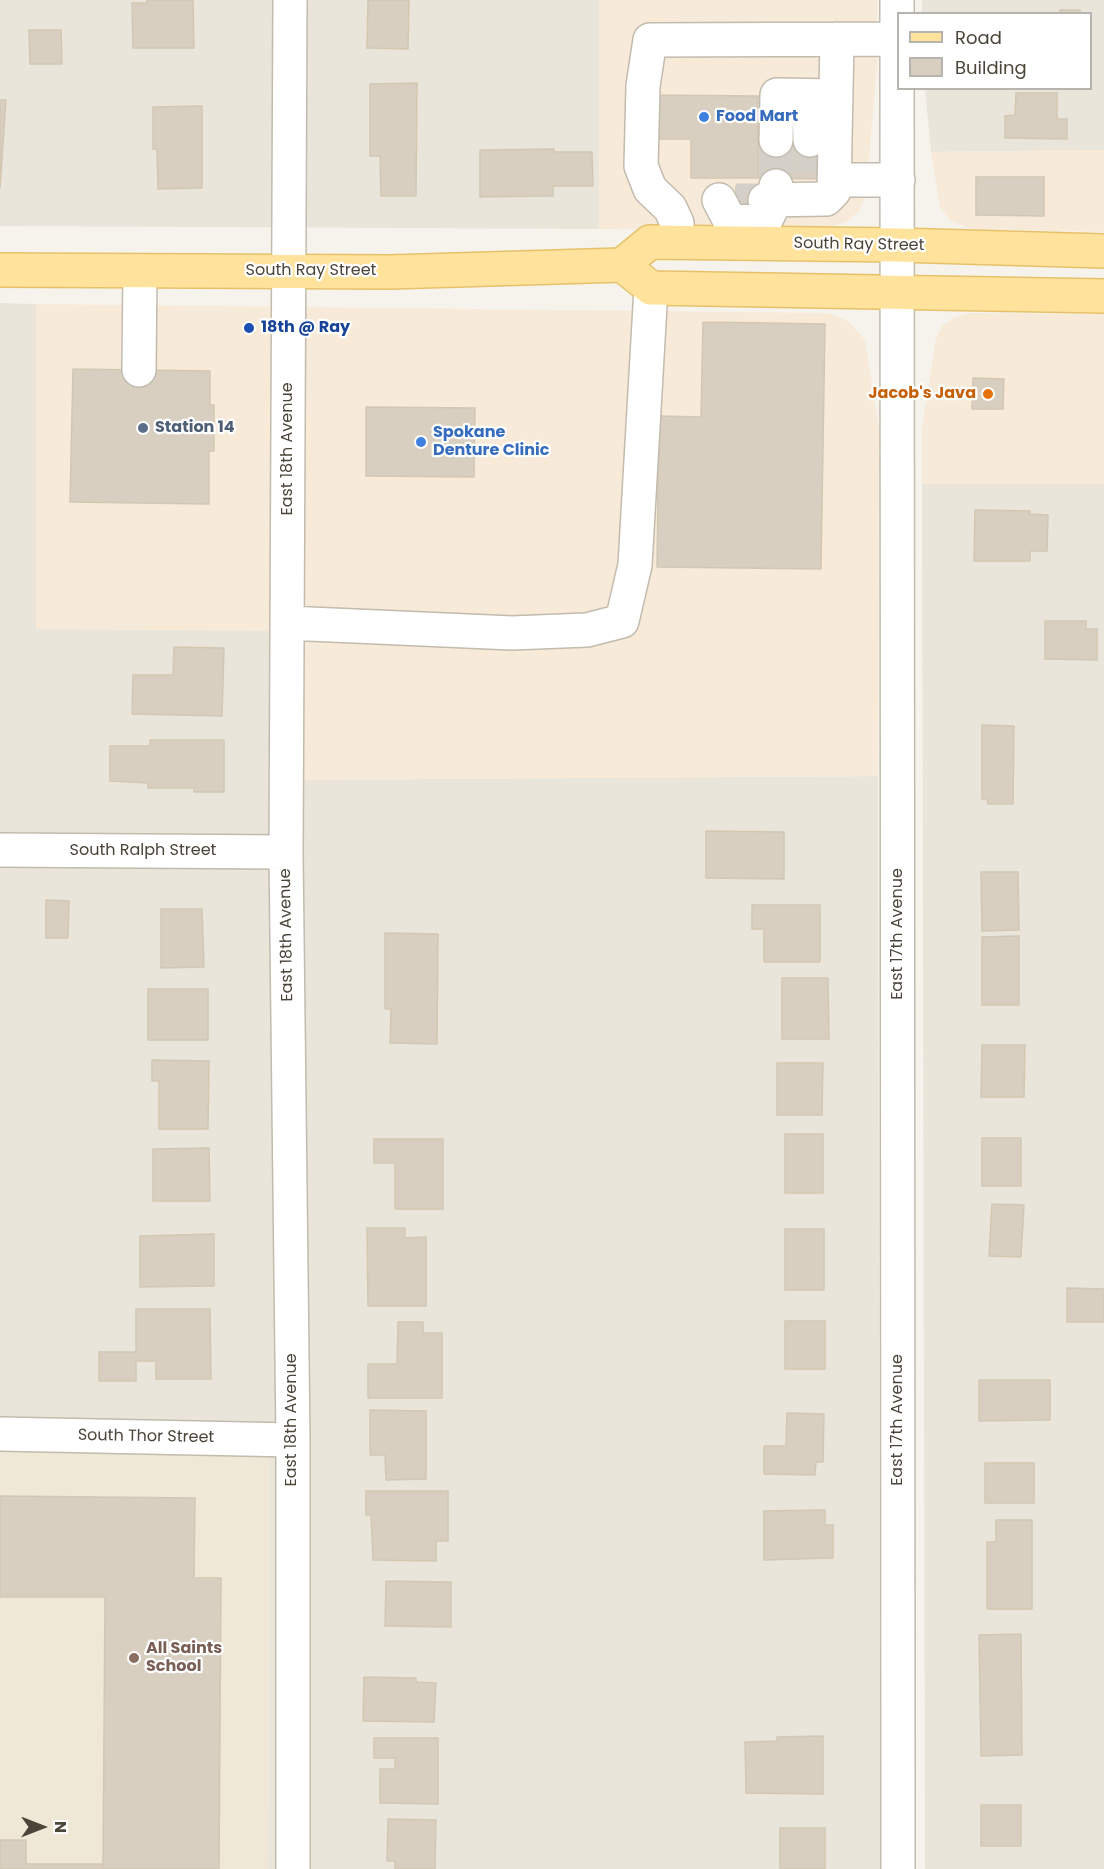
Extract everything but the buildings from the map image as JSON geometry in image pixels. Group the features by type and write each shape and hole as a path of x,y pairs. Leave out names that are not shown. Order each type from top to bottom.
{"main road":[{"name":"South Ray Street","path":"0,270 390,272 622,265 650,242 898,245 1104,251"},
{"path":"622,265 651,288 1104,296"}],"street":[{"name":"East 18th Avenue","path":"290,0 286,852 293,1440 293,1869"},
{"path":"810,140 837,39"},
{"path":"677,242 677,223 670,208 650,189 641,166 642,86 650,40 897,39"},
{"name":"East 17th Avenue","path":"898,90 898,1869"},
{"path":"776,140 777,95 823,96"},
{"path":"791,244 780,193 823,96"},
{"path":"660,199 780,193 898,180"},
{"path":"139,370 140,271"},
{"path":"287,623 513,633 587,630 622,621 635,565 651,288"},
{"name":"South Ralph Street","path":"0,850 286,852"},
{"name":"South Thor Street","path":"0,1434 293,1440"}],"shaded area":[{"path":"0,0 599,0 599,229 0,226"},
{"path":"599,0 877,0 877,65 866,195 859,211 846,222 829,227 599,229"},
{"path":"922,0 1104,0 1104,150 931,152 925,90 1092,90 1092,12 922,12"},
{"path":"1104,150 1104,232 972,229 951,221 940,207 931,152"},
{"path":"0,303 36,304 36,629 274,630 274,780 878,776 880,1869 268,1869 269,1447 0,1446"},
{"path":"36,304 828,313 848,321 865,340 879,429 878,776 274,780 273,631 36,629"},
{"path":"969,313 1104,314 1104,484 922,484 922,429 936,338 942,326 953,318"},
{"path":"922,484 1104,484 1104,1869 925,1869"},
{"name":"All Saints School","path":"0,1446 269,1447 268,1869 0,1869"}],"tunnel":[{"path":"776,140 776,178"},
{"path":"810,140 810,179"},
{"path":"736,200 765,200"}],"place":[{"name":"Food Mart","path":"704,117"},
{"name":"18th @ Ray","path":"249,328"},
{"name":"Jacob's Java","path":"988,394"},
{"name":"Station 14","path":"143,428"},
{"name":"Spokane Denture Clinic","path":"421,442"},
{"name":"All Saints School","path":"134,1658"}]}
